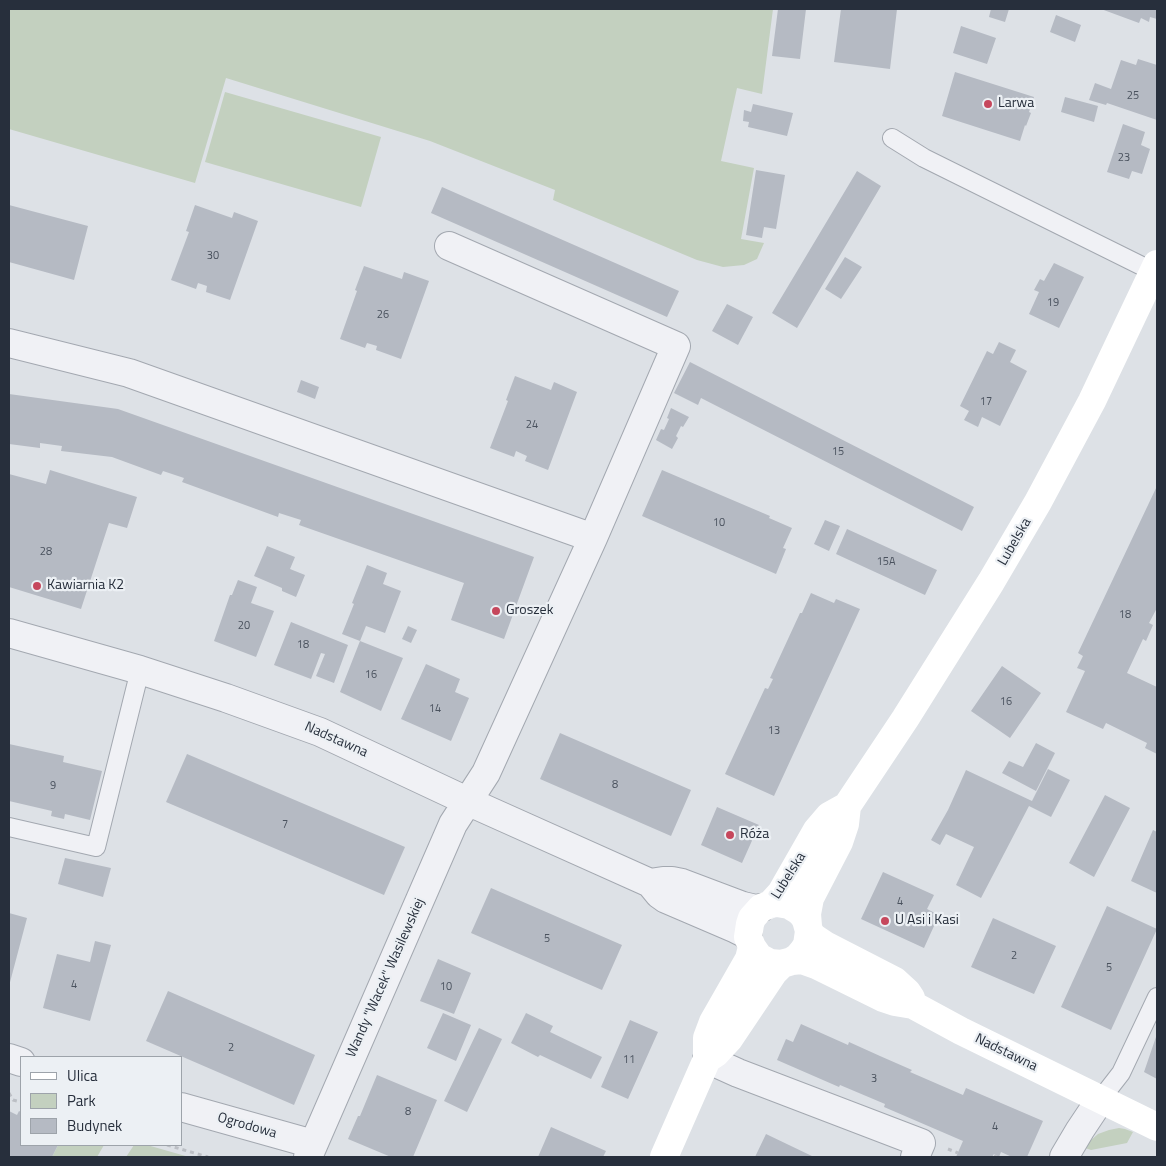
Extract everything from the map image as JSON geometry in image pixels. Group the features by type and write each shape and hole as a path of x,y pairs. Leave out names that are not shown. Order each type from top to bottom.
{"street":[{"name":"Wandy \"Wacek\" Wasilewskiej","path":"311,1151 453,824 486,772 593,538 676,346 449,246"},
{"name":"Lubelska","path":"766,906 781,893 817,830 830,816 847,806 905,719 986,590 1017,539 1092,401 1156,270"},
{"path":"9,343 130,373 593,538"},
{"name":"Nadstawna","path":"9,633 140,670 226,698 320,732 467,801 650,883 666,899 746,934 750,942"},
{"name":"Lubelska","path":"808,929 807,914 810,898 838,842 845,824 847,806"},
{"name":"Nadstawna","path":"650,883 672,881 743,906 756,909 766,906"},
{"path":"664,1157 707,1059 707,1038 713,1022 749,959 749,930 752,918 766,906 783,903 794,908 803,915 808,929 807,945 798,957 787,962 774,972 729,1039 716,1053 707,1059"},
{"name":"Nadstawna","path":"808,929 817,940 895,981 907,992 913,1005"},
{"path":"750,942 759,957 764,960 770,963 787,962"},
{"name":"Nadstawna","path":"787,962 802,960 884,998 913,1005 960,1031 1157,1127"},
{"path":"707,1059 738,1073 921,1142 915,1157"},
{"path":"1064,1157 1100,1100"},
{"name":"Ogrodowa","path":"182,1107 311,1151"}],"lane":[{"path":"892,138 924,158 1156,270"},
{"path":"9,826 96,847 140,670"},
{"path":"1100,1100 1121,1073 1157,997"}],"path":[{"path":"9,1094 12,1100 20,1102"},
{"path":"170,1146 208,1157"}],"green space":[{"path":"9,9 773,9 762,94 737,88 721,161 754,168 741,239 764,243 757,259 744,265 723,267 697,260 553,200 555,190 430,141 226,78 195,183 9,129"},
{"path":"225,92 381,137 361,207 205,162"},
{"path":"1119,1128 1133,1132 1127,1143 1091,1150 1085,1148 1098,1134"},
{"path":"58,1146 103,1146 97,1157 52,1157"},
{"path":"133,1146 150,1146 189,1157 126,1157"}],"building":[{"path":"778,9 806,9 800,59 772,56"},
{"path":"841,9 897,9 890,69 834,62"},
{"path":"991,9 1009,9 1005,22 989,17"},
{"path":"1101,9 1157,9 1157,19 1150,17 1149,22 1141,18 1139,23"},
{"path":"1056,15 1081,25 1075,42 1050,32"},
{"path":"961,26 996,38 987,64 953,53"},
{"path":"1138,59 1157,65 1157,120 1107,103 1106,105 1089,100 1095,83 1111,89 1121,60 1136,65"},
{"name":"Larwa","path":"955,72 1034,97 1029,112 1031,113 1020,141 942,116"},
{"path":"1065,97 1098,106 1094,122 1061,112"},
{"path":"753,104 793,113 787,136 748,127 749,122 743,121 744,110 751,112"},
{"path":"1123,124 1145,132 1141,145 1150,149 1142,174 1132,171 1129,179 1107,172"},
{"path":"756,170 785,175 776,229 764,227 762,238 746,235"},
{"path":"857,171 881,186 797,328 772,313"},
{"path":"442,187 679,291 667,317 431,213"},
{"path":"9,205 88,226 74,280 9,262"},
{"path":"195,205 232,218 234,212 258,221 230,300 206,292 207,286 198,283 196,289 171,280 189,232 186,231"},
{"path":"845,257 862,267 841,299 825,289"},
{"path":"1054,263 1084,277 1059,328 1029,314 1039,292 1034,290 1040,279 1044,281"},
{"path":"364,266 402,279 404,272 429,281 401,359 376,350 377,346 367,343 365,348 340,339"},
{"path":"727,304 753,317 738,345 712,331"},
{"path":"999,342 1016,350 1010,362 1027,371 1000,426 982,417 978,427 964,420 969,411 960,406 987,351 993,354"},
{"path":"690,362 974,507 962,531 701,398 698,405 674,393"},
{"path":"515,376 551,390 554,382 577,392 548,470 525,461 527,456 516,451 514,457 490,448 508,401 506,400"},
{"path":"301,380 319,387 315,399 297,392"},
{"path":"9,394 118,409 534,557 504,639 451,620 464,583 299,525 301,520 279,513 278,517 182,482 184,478 163,471 161,475 112,457 61,451 62,446 40,443 40,448 9,444"},
{"path":"671,408 689,417 683,427 681,426 676,436 678,438 672,449 656,440 661,429 664,430"},
{"path":"50,470 137,497 127,528 109,523 81,609 9,587 9,474 46,484"},
{"path":"662,470 770,516 769,518 792,528 783,548 786,549 776,574 642,516"},
{"path":"1157,486 1157,608 1149,623 1153,625 1146,641 1143,639 1127,673 1157,687 1157,754 1145,748 1147,743 1106,723 1103,729 1066,712 1085,671 1077,668 1083,656 1078,653"},
{"path":"825,520 840,526 829,551 814,544"},
{"path":"847,529 937,570 925,595 836,554"},
{"path":"267,546 295,557 290,569 305,575 296,597 282,591 282,588 254,576"},
{"path":"367,565 387,573 383,584 401,591 385,633 366,626 360,641 342,634"},
{"path":"238,580 257,587 251,603 274,611 256,657 214,641 230,595 232,595"},
{"path":"811,593 834,603 836,599 860,609 774,796 725,774 765,688 768,689 773,679 770,678"},
{"path":"291,622 348,645 334,683 316,676 325,654 321,653 311,679 274,665"},
{"path":"408,626 417,630 411,643 402,639"},
{"path":"360,641 403,658 381,711 340,692"},
{"path":"426,664 460,679 455,692 469,698 451,741 401,719"},
{"path":"1002,666 1041,693 1010,738 971,711"},
{"path":"560,733 691,790 671,836 540,779"},
{"path":"1036,743 1055,753 1036,791 1002,773 1009,761 1023,767"},
{"path":"9,744 64,756 63,762 102,771 90,820 65,814 64,819 51,816 52,811 9,801"},
{"path":"187,754 405,847 384,895 166,802"},
{"path":"1048,769 1070,780 1051,817 1029,806 981,898 956,885 974,847 946,834 940,845 931,840 948,810 966,770 1032,801"},
{"path":"1105,795 1130,808 1094,877 1069,863"},
{"name":"Róża","path":"717,807 759,825 742,863 701,845"},
{"path":"1153,830 1157,832 1157,893 1131,881"},
{"path":"65,858 111,868 103,897 58,884"},
{"path":"883,872 934,895 927,909 939,915 924,948 861,919"},
{"path":"491,888 622,945 602,990 471,933"},
{"path":"1107,906 1157,929 1111,1030 1061,1007"},
{"path":"9,913 27,918 9,986"},
{"path":"993,918 1056,946 1034,994 971,967"},
{"path":"95,941 111,945 90,1021 43,1008 57,954 90,962"},
{"path":"438,959 471,973 454,1014 420,1001"},
{"path":"168,991 315,1055 294,1105 146,1041"},
{"path":"443,1013 471,1025 456,1061 427,1048"},
{"path":"526,1013 553,1026 550,1032 602,1057 591,1079 540,1055 538,1057 511,1043"},
{"path":"630,1020 658,1032 628,1099 601,1087"},
{"path":"801,1024 848,1045 849,1042 963,1095 966,1088 1043,1121 1027,1157 1012,1157 1001,1152 999,1157 994,1154 992,1157 956,1157 963,1141 884,1107 885,1104 840,1085 839,1087 777,1060 786,1039 793,1042"},
{"path":"479,1028 502,1039 467,1112 444,1101"},
{"path":"1157,1034 1157,1079 1144,1072"},
{"path":"377,1075 437,1100 413,1157 391,1157 348,1139"},
{"path":"9,1111 17,1115 20,1112 20,1146 58,1146 52,1157 9,1157"},
{"path":"551,1127 606,1151 603,1157 538,1157"},
{"path":"766,1134 814,1157 755,1157"}],"place":[{"name":"Larwa","path":"988,104"},
{"name":"Kawiarnia K2","path":"37,586"},
{"name":"Groszek","path":"496,611"},
{"name":"Róża","path":"730,835"},
{"name":"U Asi i Kasi","path":"885,921"}]}
